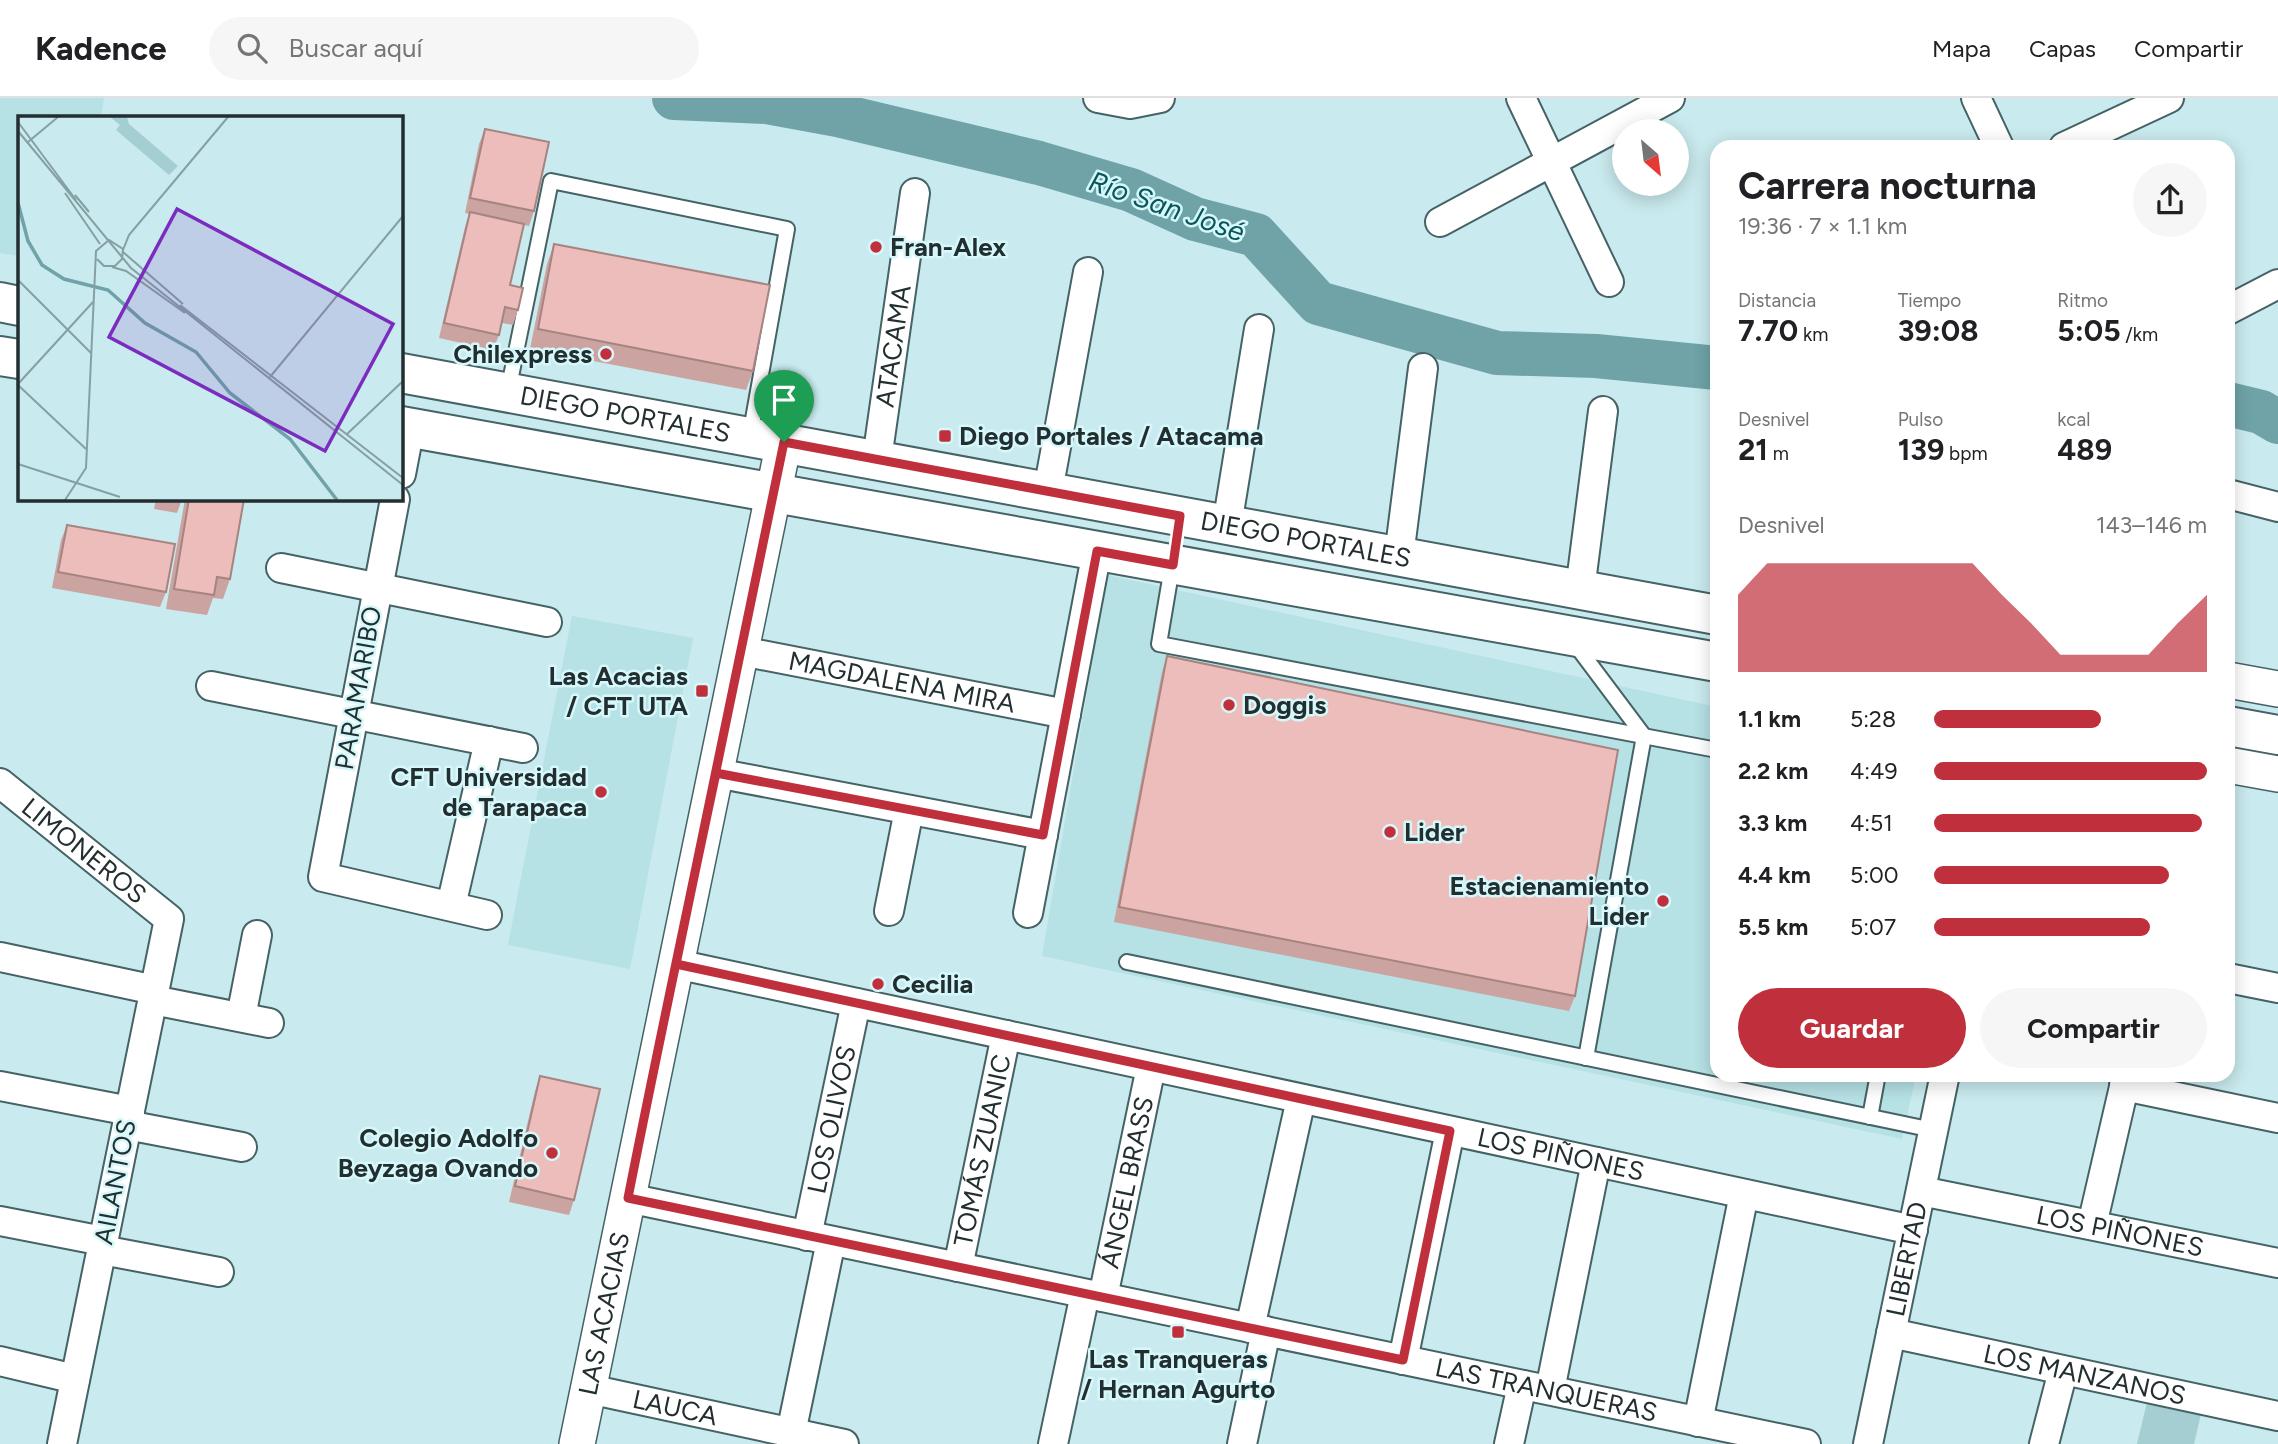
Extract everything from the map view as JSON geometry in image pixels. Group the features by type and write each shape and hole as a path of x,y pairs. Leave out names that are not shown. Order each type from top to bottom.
{"main road":[{"path":"0,302 18,306"},
{"path":"0,356 18,359"},
{"name":"DIEGO PORTALES","path":"402,373 1710,614"},
{"name":"DIEGO PORTALES","path":"405,426 1710,661"},
{"path":"1173,565 1180,516"},
{"path":"2235,727 2278,736"}],"street":[{"path":"1098,98 1151,100"},
{"path":"1521,98 1609,282"},
{"path":"1440,222 1670,98"},
{"path":"1976,98 1996,140"},
{"path":"2079,140 2169,98"},
{"name":"ATACAMA","path":"877,459 915,193"},
{"path":"1048,491 1088,272"},
{"path":"2235,306 2278,284"},
{"path":"1227,525 1259,328"},
{"path":"1399,556 1423,368"},
{"path":"1580,590 1603,411"},
{"path":"402,462 405,426"},
{"name":"LAS ACACIAS","path":"578,1444 773,493 767,439"},
{"path":"2235,496 2278,507"},
{"name":"PARAMARIBO","path":"396,500 376,588 323,877 451,906"},
{"path":"1028,913 1097,551"},
{"path":"281,568 547,622"},
{"name":"MAGDALENA MIRA","path":"741,651 1066,714"},
{"path":"2235,681 2278,689"},
{"path":"211,686 523,748"},
{"path":"487,915 451,906 489,741"},
{"path":"2235,766 2278,774"},
{"path":"716,773 1043,835"},
{"name":"LIMONEROS","path":"0,783 169,919"},
{"path":"889,911 909,810"},
{"name":"AILANTOS","path":"62,1444 169,919"},
{"path":"240,1017 257,934"},
{"path":"0,957 269,1023"},
{"name":"LOS PIÑONES","path":"676,964 1913,1230"},
{"path":"2235,979 2278,988"},
{"name":"LOS OLIVOS","path":"791,1433 856,1003"},
{"name":"TOMÁS ZUANIC","path":"958,1267 1006,1035"},
{"name":"ÁNGEL BRASS","path":"1053,1444 1152,1067"},
{"name":"LIBERTAD","path":"1868,1444 1943,1082"},
{"path":"2092,1225 2125,1082"},
{"path":"2133,1082 2278,1118"},
{"path":"0,1086 242,1147"},
{"path":"1242,1444 1258,1330 1301,1099"},
{"path":"1403,1360 1450,1131"},
{"path":"1550,1391 1596,1162"},
{"name":"LOS PIÑONES","path":"1920,1191 2278,1263"},
{"path":"1698,1422 1744,1194"},
{"name":"LAS TRANQUERAS","path":"628,1198 1805,1444"},
{"path":"0,1221 219,1272"},
{"name":"LOS MANZANOS","path":"1891,1333 2278,1416"},
{"path":"0,1362 75,1379"},
{"path":"2045,1444 2063,1371"},
{"path":"1509,1444 1522,1385"},
{"name":"LAUCA","path":"589,1389 844,1444"}],"lane":[{"path":"507,392 551,181 787,229 767,439"},
{"path":"1173,565 1159,644 1710,749"},
{"path":"1568,635 1644,736 1586,1058"},
{"path":"1127,962 1586,1058 1710,1078"},
{"path":"1729,1082 1933,1130"},
{"path":"1870,1117 1877,1082"}],"shaded area":[{"path":"0,98 104,98 101,116 18,116 18,256 0,253"},
{"name":"Lider","path":"1107,575 1710,705 1710,1082 1914,1082 1902,1139 1042,956"},
{"name":"CFT Universidad de Tarapaca","path":"572,616 693,638 630,969 508,945"},
{"path":"2147,1402 2201,1414 2194,1444 2137,1444"}],"building":[{"path":"485,129 549,142 534,211 470,198"},
{"path":"470,212 524,224 510,285 523,288 518,310 505,307 499,335 444,323"},
{"path":"554,244 770,285 753,371 538,329"},
{"path":"189,500 244,500 230,579 217,577 214,595 174,589"},
{"path":"67,525 175,544 166,592 58,572"},
{"path":"1167,656 1618,750 1575,996 1119,907"},
{"name":"Colegio Adolfo Beyzaga Ovando","path":"540,1076 600,1089 574,1200 515,1186"}],"waterway":[{"name":"Río San José","path":"674,98 767,102 838,115 1039,163 1131,190 1195,219 1256,235 1318,303 1497,353 1596,356 1710,367"},
{"name":"Río San José","path":"2235,406 2261,412 2278,422"}],"place":[{"name":"Fran-Alex","path":"876,247"},
{"name":"Chilexpress","path":"606,354"},
{"name":"Diego Portales / Atacama","path":"945,436"},
{"name":"Las Acacias / CFT UTA","path":"702,691"},
{"name":"Doggis","path":"1229,705"},
{"name":"CFT Universidad de Tarapaca","path":"601,792"},
{"name":"Lider","path":"1390,832"},
{"name":"Estacienamiento Lider","path":"1663,901"},
{"name":"Cecilia","path":"878,984"},
{"name":"Colegio Adolfo Beyzaga Ovando","path":"552,1153"},
{"name":"Las Tranqueras / Hernan Agurto","path":"1178,1332"}],"route":[{"path":"784,442 676,964 1450,1131 1403,1360 628,1198 676,964 716,773 1043,835 1097,551 1173,565 1180,516 784,442"}]}
